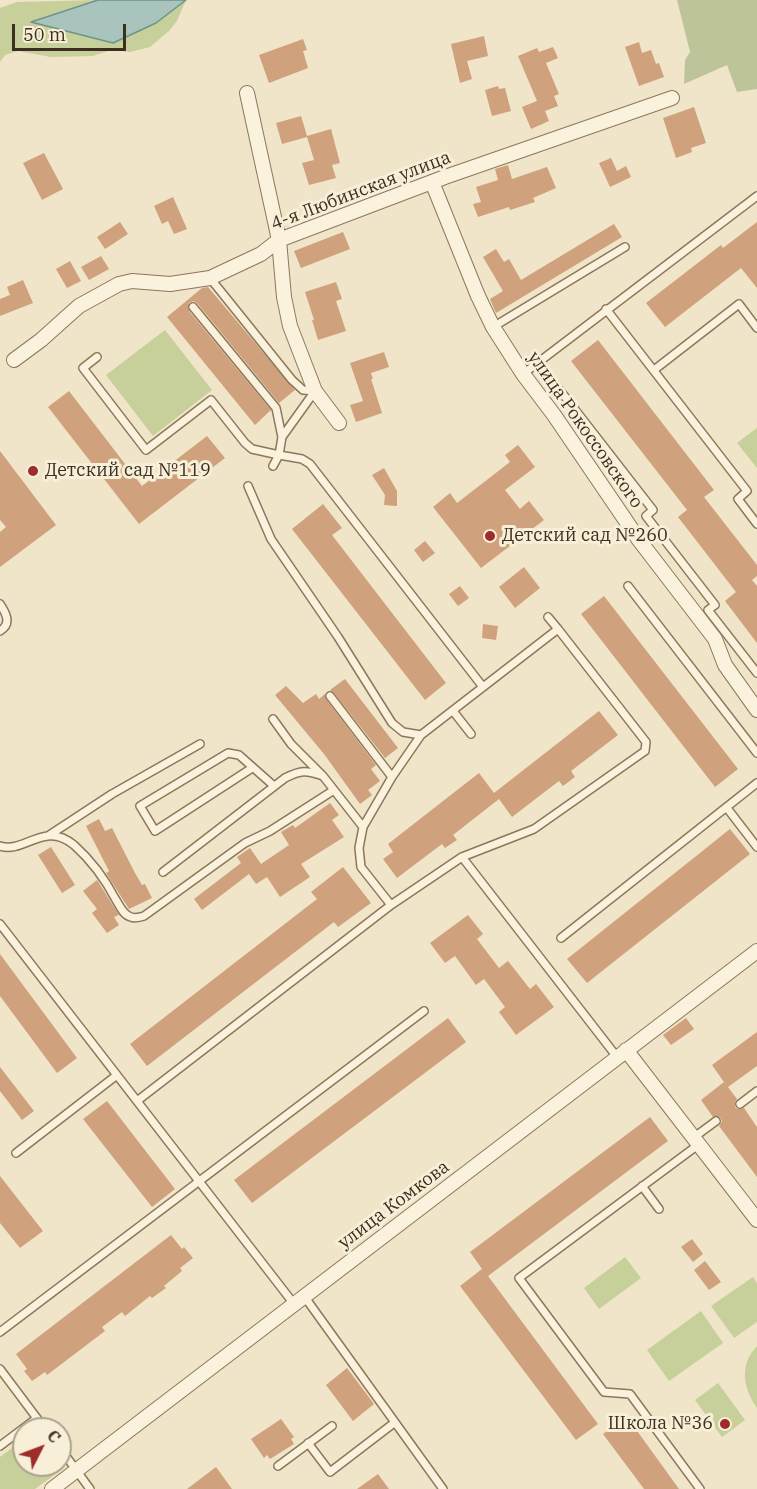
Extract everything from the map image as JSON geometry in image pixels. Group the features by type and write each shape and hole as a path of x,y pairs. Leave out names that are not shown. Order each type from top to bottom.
{"street":[{"path":"247,93 279,240 282,286 288,317 315,391 339,423"},
{"name":"4-я Любинская улица","path":"14,360 80,306 119,284 132,281 170,284 210,278 261,254 279,240 432,182 672,98"},
{"name":"улица Рокоссовского","path":"432,182 478,296 493,327 523,374 554,415 639,540 715,639 725,665 757,710"},
{"name":"улица Комкова","path":"52,1489 757,951"},
{"path":"622,1053 757,1220"}],"lane":[{"path":"523,374 757,196"},
{"path":"493,327 625,247"},
{"path":"210,278 292,380 303,390 315,391"},
{"path":"654,370 739,304 757,328"},
{"path":"193,307 276,408 282,437 279,455 273,466"},
{"path":"606,309 747,491 738,499 757,524"},
{"path":"97,357 83,368 147,450 212,400 252,449 302,459 310,464 483,687"},
{"path":"538,362 653,510 646,516 715,605 708,610 757,673"},
{"path":"282,437 315,391"},
{"path":"248,486 271,539 338,637 392,723 404,732 421,735"},
{"path":"628,586 757,753"},
{"path":"0,604 8,621 0,631"},
{"path":"136,1101 391,905 462,857 534,829 645,751 646,742 548,617"},
{"path":"391,905 362,867 359,848 363,827 392,777 421,735 558,629"},
{"path":"330,696 392,777"},
{"path":"453,711 471,734"},
{"path":"273,719 291,744 323,776 363,827"},
{"path":"48,836 112,794 200,744"},
{"path":"252,768 155,831 140,806 228,753 239,755 274,786"},
{"path":"163,872 274,786 298,771 323,776"},
{"path":"561,939 757,783"},
{"path":"0,846 13,847 48,836 66,840 80,851 106,881 124,912 130,917 137,918 144,916 245,843 270,831 334,790"},
{"path":"727,808 757,847"},
{"path":"462,857 622,1053"},
{"path":"0,924 199,1182 299,1300 443,1489"},
{"path":"0,1332 424,1011"},
{"path":"16,1154 117,1075"},
{"path":"740,1104 757,1091"},
{"path":"700,1489 630,1394 604,1392 519,1278 642,1186 695,1142 716,1121"},
{"path":"642,1186 659,1209"},
{"path":"0,1369 36,1417"},
{"path":"308,1443 330,1472 394,1423"},
{"path":"279,1466 332,1426"},
{"path":"0,1446 12,1437"},
{"path":"72,1464 90,1489"}],"green space":[{"path":"98,0 32,22 81,35 156,23 186,0 177,21 150,47 130,52 111,50 93,56 51,57 18,51 5,55 0,62 0,8 17,2"},
{"path":"677,0 757,0 757,89 737,92 727,65 684,84 685,60 690,52"},
{"path":"165,330 212,390 153,436 106,375"},
{"path":"757,428 757,468 737,443"},
{"path":"625,1257 641,1278 599,1309 584,1288"},
{"path":"753,1277 757,1283 757,1322 734,1338 711,1306"},
{"path":"701,1311 723,1343 669,1381 647,1350"},
{"path":"757,1346 757,1408 746,1385 745,1369 751,1353"},
{"path":"718,1383 745,1420 722,1437 695,1400"},
{"path":"12,1448 12,1477 51,1477 35,1489 0,1489 0,1457"}],"water":[{"path":"98,0 186,0 156,23 113,43 31,22"}],"building":[{"path":"484,36 488,56 467,61 472,79 460,83 451,44"},
{"path":"303,39 307,50 303,51 308,68 269,83 259,55"},
{"path":"639,42 642,53 651,50 664,77 639,86 625,47"},
{"path":"553,47 558,58 546,63 559,94 554,96 558,106 545,111 549,121 531,129 522,107 537,101 518,56 537,48 539,52"},
{"path":"498,86 499,89 505,88 511,111 492,116 485,90"},
{"path":"694,107 706,143 691,148 692,152 676,158 663,118"},
{"path":"301,116 307,136 331,129 340,163 332,165 336,178 309,185 302,163 314,160 307,137 282,144 276,123"},
{"path":"44,153 63,189 42,200 23,163"},
{"path":"611,158 617,171 626,166 631,177 610,187 599,163"},
{"path":"508,165 512,179 547,167 556,188 533,198 535,202 478,217 473,204 481,202 476,187 498,180 495,169"},
{"path":"173,197 187,229 174,234 168,221 162,224 154,206"},
{"path":"120,222 128,234 105,249 97,237"},
{"path":"757,222 757,288 741,268 665,327 646,303 721,245 723,248"},
{"path":"614,224 622,237 496,313 490,299 503,291 483,257 496,249 504,262 509,259 521,280"},
{"path":"343,232 350,249 301,268 294,251"},
{"path":"101,256 109,269 89,280 81,267"},
{"path":"70,261 81,281 67,288 56,269"},
{"path":"23,280 33,303 0,316 0,299 10,295 7,287"},
{"path":"336,282 342,299 336,301 346,331 318,340 305,292"},
{"path":"208,287 295,390 279,403 197,303 193,301 189,303 189,311 271,410 255,425 167,317 202,288"},
{"path":"598,340 714,490 704,497 757,565 757,576 752,580 757,586 757,643 725,601 736,592 678,517 687,510 571,361"},
{"path":"384,352 389,367 371,373 382,413 356,422 350,405 363,401 350,363"},
{"path":"69,391 142,486 207,436 225,458 139,524 48,407"},
{"path":"518,445 535,467 505,490 520,509 529,501 544,520 481,568 433,507 450,493 457,503 510,462 505,455"},
{"path":"0,451 56,525 0,567 0,532 6,527 0,520"},
{"path":"384,468 397,491 397,506 384,505 385,495 372,475"},
{"path":"323,504 342,528 332,535 446,683 425,700 292,529"},
{"path":"425,541 435,553 423,562 414,550"},
{"path":"524,567 540,588 515,608 499,587"},
{"path":"460,586 469,598 458,606 449,594"},
{"path":"604,596 738,769 715,787 581,614"},
{"path":"483,624 498,626 496,640 482,638"},
{"path":"345,679 398,748 385,758 330,690"},
{"path":"286,686 303,703 316,694 319,699 325,694 326,699 376,765 371,769 380,781 368,790 372,795 360,804 324,754 275,695"},
{"path":"599,711 618,735 571,771 575,777 563,786 559,781 512,817 499,799 453,835 457,840 445,848 442,844 397,878 383,859 393,852 388,844 479,773 494,793"},
{"path":"330,803 339,815 332,820 344,837 301,864 310,877 280,897 267,877 256,884 249,874 202,910 194,899 241,863 237,857 250,848 261,864 289,845 281,832 293,825 295,828"},
{"path":"99,819 105,831 112,828 135,873 142,885 145,884 152,898 129,909 106,873 109,871 86,826"},
{"path":"730,829 750,854 587,983 567,959"},
{"path":"51,847 75,885 62,893 38,855"},
{"path":"343,867 371,903 338,927 334,922 147,1066 130,1044 317,899 311,892"},
{"path":"97,880 119,915 114,917 119,925 107,933 92,913 97,909 83,891"},
{"path":"468,915 483,934 477,939 499,968 508,961 530,989 536,984 554,1007 516,1035 499,1012 505,1007 484,979 476,985 455,956 445,963 430,943"},
{"path":"0,954 77,1058 57,1073 0,996"},
{"path":"448,1018 466,1042 252,1203 234,1180"},
{"path":"686,1018 694,1029 671,1045 663,1035"},
{"path":"757,1032 757,1066 728,1087 737,1099 735,1107 744,1108 757,1127 757,1177 719,1126 722,1121 720,1117 713,1117 701,1100 724,1082 712,1065"},
{"path":"0,1067 34,1111 22,1120 0,1091"},
{"path":"107,1101 175,1189 152,1207 83,1119"},
{"path":"650,1117 668,1141 488,1276 598,1424 576,1440 460,1286 482,1269 470,1252"},
{"path":"0,1176 43,1231 20,1248 0,1223"},
{"path":"171,1235 193,1258 180,1268 182,1271 164,1286 166,1288 152,1298 150,1296 125,1316 122,1312 102,1327 105,1331 47,1375 45,1372 32,1381 24,1371 27,1369 16,1354"},
{"path":"692,1239 703,1254 693,1262 681,1247"},
{"path":"705,1261 721,1282 709,1290 694,1270"},
{"path":"347,1368 374,1404 353,1421 326,1385"},
{"path":"627,1417 679,1489 644,1489 603,1434"},
{"path":"281,1419 294,1437 291,1439 294,1444 270,1459 267,1455 264,1458 251,1439"},
{"path":"216,1467 232,1489 187,1489"},
{"path":"378,1474 389,1489 357,1489"}],"place":[{"name":"Детский сад №119","path":"33,471"},
{"name":"Детский сад №260","path":"490,536"},
{"name":"Школа №36","path":"725,1424"}]}
